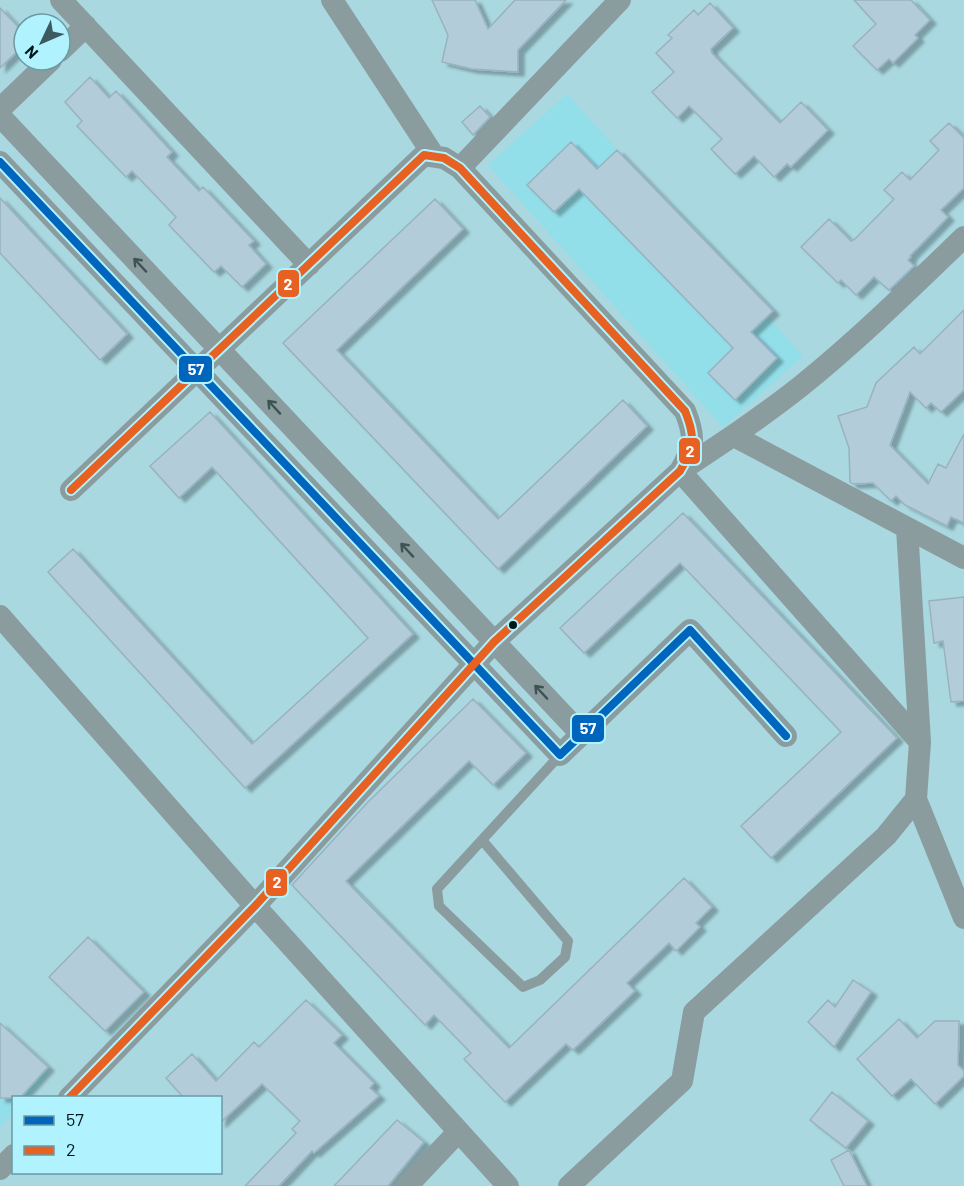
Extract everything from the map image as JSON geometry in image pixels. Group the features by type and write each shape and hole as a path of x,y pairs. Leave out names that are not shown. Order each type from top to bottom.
{"street":[{"path":"61,0 309,265"},
{"path":"332,0 434,156"},
{"path":"460,168 620,0"},
{"path":"72,39 86,26"},
{"path":"0,109 39,72"},
{"path":"0,116 581,734"},
{"path":"71,490 198,372 424,155 444,158 460,168 685,411 691,427 692,451 680,471"},
{"path":"0,162 560,755 690,630 786,736"},
{"path":"71,1096 255,906 494,642 680,471 734,436 801,385 896,303 964,237"},
{"path":"734,436 964,558"},
{"path":"680,471 920,742"},
{"path":"908,528 920,742 916,799 964,918"},
{"path":"0,616 255,906 508,1186"},
{"path":"569,1186 682,1081 694,1012 886,836 916,799"},
{"path":"407,1186 458,1132"},
{"path":"0,1169 12,1157"}],"lane":[{"path":"482,840 568,941 565,957 540,980 523,987 439,906 437,889 560,755"}],"shaded area":[{"path":"567,94 803,356 723,427 488,165"},
{"path":"0,1038 34,1070 49,1074 29,1096 12,1096 12,1114 0,1128"}],"building":[{"path":"432,0 475,0 488,29 515,0 566,0 518,50 518,72 472,69 442,62 448,35"},
{"path":"854,0 911,0 930,20 915,35 918,38 893,63 889,59 877,70 853,46 876,24"},
{"path":"710,3 733,28 711,49 712,53 780,123 801,102 828,130 791,167 787,164 774,177 754,156 735,174 711,149 722,139 689,106 677,118 652,92 674,72 656,53 672,38 668,35 694,10 698,15"},
{"path":"0,8 12,20 12,56 0,68"},
{"path":"90,77 109,98 116,91 172,152 167,157 199,191 203,187 254,241 249,245 266,264 242,287 221,266 214,272 169,225 176,217 132,171 126,177 77,126 82,121 65,102"},
{"path":"480,106 490,117 473,135 462,122"},
{"path":"949,123 964,138 964,188 941,210 948,217 910,256 908,260 914,266 889,290 874,277 856,295 841,280 838,283 801,247 829,219 851,241 855,239 894,199 884,190 902,172 910,180 939,150 930,141"},
{"path":"571,142 597,169 617,150 773,311 751,332 777,358 735,400 708,373 733,348 579,189 554,212 527,185"},
{"path":"0,198 127,334 100,360 0,253"},
{"path":"435,199 463,229 337,350 498,519 623,400 647,426 498,569 283,343"},
{"path":"964,310 964,390 941,412 931,403 926,408 910,392 890,445 928,484 938,464 946,468 964,434 964,523 951,517 947,526 905,505 896,496 891,501 873,483 853,484 850,482 849,448 838,416 867,407 876,383 914,347 920,354"},
{"path":"210,412 413,634 245,788 48,572 73,549 252,744 368,638 212,467 179,498 150,466"},
{"path":"683,513 897,738 771,858 741,826 841,732 680,563 584,653 560,628"},
{"path":"964,597 964,701 951,702 943,641 934,643 929,601"},
{"path":"473,699 526,753 493,785 469,761 346,881 509,1048 684,878 712,907 696,923 700,927 676,951 669,943 627,983 635,991 573,1050 566,1044 505,1102 464,1059 471,1053 434,1015 425,1025 292,885 367,803"},
{"path":"88,937 144,992 105,1031 49,977"},
{"path":"853,980 871,992 834,1047 808,1022 828,1000 835,1007"},
{"path":"306,1000 342,1035 334,1043 374,1083 370,1088 379,1096 314,1153 312,1151 279,1186 245,1186 296,1133 292,1129 300,1121 262,1084 222,1121 222,1096 182,1096 166,1078 192,1054 216,1081 254,1042 259,1047"},
{"path":"899,1019 917,1038 935,1021 959,1021 958,1065 964,1071 964,1076 935,1104 911,1079 892,1096 857,1059"},
{"path":"0,1023 48,1067 22,1096 0,1098"},
{"path":"832,1092 868,1121 846,1148 810,1120"},
{"path":"397,1120 424,1142 388,1186 334,1186"},
{"path":"849,1150 867,1186 844,1186 831,1160"}],"transit line":[{"name":"2","path":"71,490 424,155 444,158 460,168 685,411 692,436 691,449 680,471 494,642 255,906 71,1096"},
{"name":"57","path":"0,162 560,755 690,630 786,736"}]}
